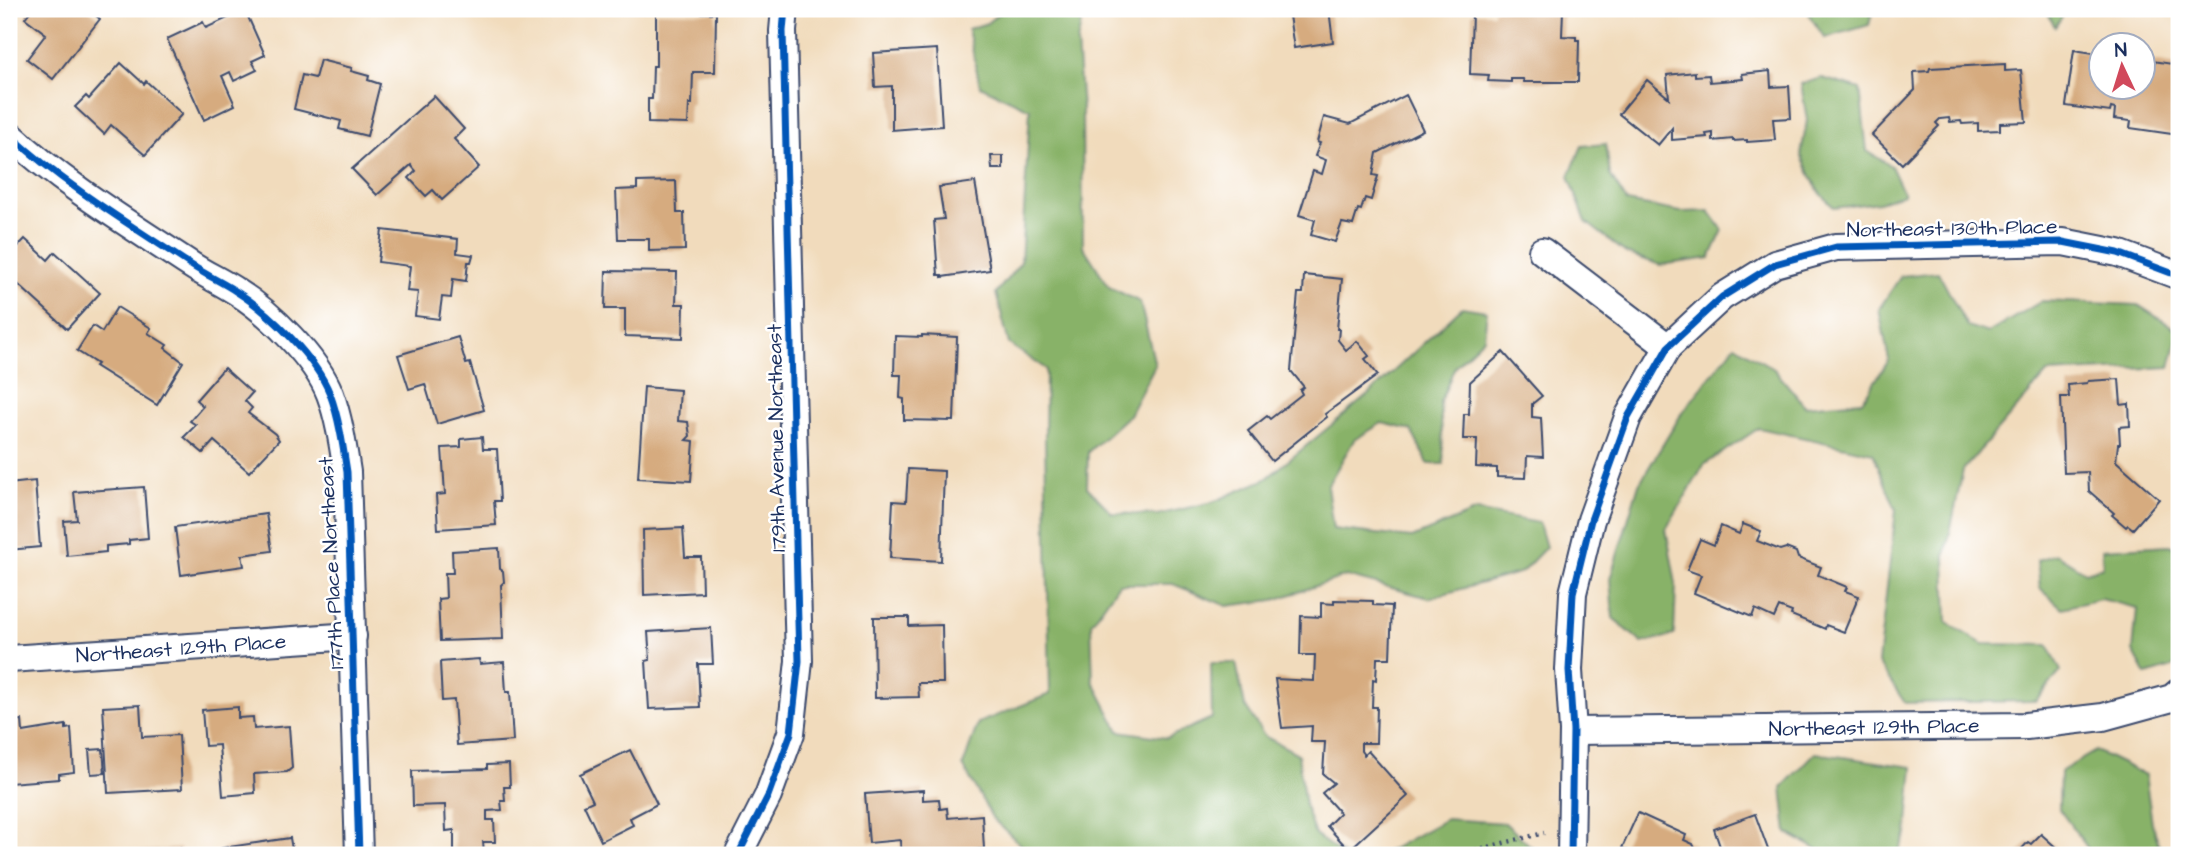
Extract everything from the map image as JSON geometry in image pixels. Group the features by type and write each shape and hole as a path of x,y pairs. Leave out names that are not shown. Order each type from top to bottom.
{"street":[{"name":"179th Avenue Northeast","path":"738,855 768,796 791,733 799,661 783,32 785,9"},
{"name":"177th Place Northeast","path":"9,134 38,161 194,268 238,292 278,324 307,356 329,392 341,434 347,472 359,855"},
{"name":"Northeast 130th Place","path":"1571,855 1573,731 1569,670 1573,593 1591,520 1628,417 1668,347 1722,297 1775,264 1836,247 2063,242 2118,253 2179,276"},
{"path":"1542,251 1668,347"},
{"name":"Northeast 129th Place","path":"9,659 353,636"},
{"name":"Northeast 129th Place","path":"1573,731 2026,726 2104,717 2176,695"}],"path":[{"path":"1455,855 1572,826"}],"green space":[{"path":"1004,9 1084,9 1077,43 1082,109 1083,246 1109,287 1140,302 1155,365 1129,415 1088,452 1087,487 1112,513 1157,515 1213,502 1266,479 1374,390 1462,307 1487,311 1484,338 1455,366 1440,403 1444,464 1428,464 1411,430 1382,423 1354,440 1327,486 1333,529 1412,538 1476,511 1539,523 1546,547 1522,572 1429,598 1346,576 1274,600 1227,606 1173,584 1119,584 1091,624 1093,681 1119,731 1167,738 1212,718 1211,663 1236,663 1245,706 1264,736 1298,754 1305,806 1315,835 1343,855 1032,855 993,819 963,766 978,723 1050,694 1046,369 1009,344 996,293 1021,262 1030,109 980,86 968,29 987,23"},
{"path":"1809,9 1873,9 1869,25 1825,38 1809,15"},
{"path":"2046,9 2067,9 2055,27"},
{"path":"1822,78 1860,89 1867,151 1891,166 1904,194 1879,202 1834,208 1817,189 1801,155 1807,120 1801,84"},
{"path":"1606,144 1610,175 1627,202 1681,212 1709,211 1723,230 1710,258 1660,265 1626,253 1586,222 1569,176 1582,146"},
{"path":"1938,272 1967,326 1988,333 2042,301 2138,305 2179,331 2170,367 2047,373 1963,470 1945,556 1947,623 1983,644 2048,645 2061,671 2036,701 1905,703 1878,663 1896,510 1873,453 1759,428 1704,465 1666,529 1676,584 1674,635 1642,643 1613,618 1610,579 1639,484 1682,413 1735,345 1774,369 1805,406 1862,401 1889,360 1879,309 1901,276"},
{"path":"2170,545 2179,549 2179,659 2173,667 2146,675 2133,651 2137,608 2101,599 2062,608 2040,588 2037,560 2056,554 2085,572 2103,567 2102,549"},
{"path":"2096,751 2145,775 2152,823 2162,855 2090,855 2059,809 2060,772"},
{"path":"1815,753 1913,767 1907,834 1897,855 1828,855 1787,833 1782,787"},
{"path":"1446,819 1505,823 1535,850 1536,855 1381,855"}],"building":[{"path":"32,9 88,9 100,19 53,79 27,59 46,34 25,18"},
{"path":"1288,9 1329,9 1333,42 1294,48"},
{"path":"1493,9 1563,10 1562,36 1576,37 1576,40 1579,40 1578,82 1524,82 1523,79 1511,79 1511,82 1488,81 1489,75 1470,74 1472,13 1493,13"},
{"path":"245,10 265,55 252,61 257,70 234,81 230,72 222,76 235,105 204,120 167,39 203,22 206,28"},
{"path":"656,12 716,13 715,72 693,72 688,124 648,123 648,99 652,99 653,66 656,66"},
{"path":"937,49 942,126 892,130 892,86 875,87 873,53"},
{"path":"2074,50 2086,52 2086,102 2156,102 2156,62 2179,65 2179,135 2130,128 2131,121 2114,119 2115,109 2111,108 2110,112 2066,106"},
{"path":"320,60 352,68 351,71 369,76 368,80 380,84 367,136 339,129 341,121 294,109 302,75 315,78"},
{"path":"121,63 144,84 146,81 182,114 145,155 111,125 104,134 75,107 86,96 89,99"},
{"path":"2005,64 2005,71 2021,70 2026,122 2000,123 2000,130 1978,131 1978,123 1962,124 1961,121 1950,122 1949,118 1940,119 1936,123 1939,126 1902,164 1872,135 1915,90 1914,72 1929,71 1930,68"},
{"path":"1770,71 1771,87 1789,86 1791,118 1773,119 1775,140 1713,141 1713,133 1706,134 1707,137 1672,140 1672,128 1658,145 1619,114 1647,80 1669,98 1667,75 1695,72 1695,76 1709,75 1710,82 1743,79 1742,74"},
{"path":"1406,95 1423,130 1377,153 1373,175 1378,176 1371,200 1365,198 1353,225 1342,223 1335,242 1311,235 1315,220 1299,215 1313,171 1322,174 1326,160 1315,156 1324,117 1350,124"},
{"path":"434,96 464,129 454,139 479,167 442,200 433,190 426,196 409,178 416,171 411,165 377,195 352,169"},
{"path":"991,156 1003,156 1003,169 992,169"},
{"path":"676,181 677,213 684,213 685,250 649,251 649,239 618,239 616,190 637,189 637,182"},
{"path":"975,182 990,270 942,277 938,275 934,220 944,219 939,187"},
{"path":"382,230 458,239 457,253 473,255 471,262 468,262 466,281 453,279 451,298 442,297 439,319 415,316 418,292 407,291 410,266 378,262"},
{"path":"25,239 48,260 55,252 100,293 67,329 9,276 9,256"},
{"path":"606,271 677,272 676,304 684,304 683,338 625,336 625,309 605,309"},
{"path":"1304,275 1342,279 1338,340 1346,350 1357,341 1369,356 1365,359 1378,375 1325,414 1327,417 1272,461 1248,431 1267,416 1270,419 1302,394 1300,390 1304,387 1291,371 1298,293 1303,293"},
{"path":"117,307 151,328 148,333 167,345 165,348 183,362 157,405 95,366 97,364 77,351 93,326 102,332"},
{"path":"895,336 957,337 954,421 904,420 904,399 900,398 901,375 894,375"},
{"path":"458,337 466,364 470,363 484,410 437,424 425,384 409,389 398,355"},
{"path":"1503,352 1542,396 1532,404 1532,417 1541,418 1543,457 1527,456 1526,478 1497,477 1497,468 1476,467 1477,439 1463,439 1464,414 1469,414 1470,382"},
{"path":"224,368 252,393 245,401 252,408 248,413 279,440 249,472 214,441 203,453 184,437 196,425 190,421 203,406 196,400"},
{"path":"2119,379 2121,405 2129,404 2130,426 2119,427 2120,444 2116,461 2159,499 2133,529 2128,525 2126,527 2112,515 2114,513 2089,491 2088,472 2064,473 2061,397 2069,397 2068,385"},
{"path":"644,387 680,390 678,421 688,422 690,436 686,440 694,441 691,481 638,478"},
{"path":"482,437 483,449 497,449 500,501 494,501 496,525 438,529 436,495 445,494 442,448 461,447 461,439"},
{"path":"908,469 944,471 941,561 890,558 893,501 906,502"},
{"path":"35,481 40,547 9,550 9,484"},
{"path":"144,487 148,538 129,540 129,544 106,546 106,552 67,556 64,521 77,520 74,492"},
{"path":"266,514 272,551 242,555 244,566 181,575 175,527"},
{"path":"1743,524 1761,531 1757,541 1780,550 1786,548 1796,552 1798,558 1821,567 1818,575 1847,587 1845,591 1859,596 1844,632 1826,625 1825,629 1779,607 1774,618 1755,609 1752,617 1694,593 1701,575 1687,570 1700,539 1714,545 1721,526 1739,534"},
{"path":"683,528 685,557 701,557 702,592 644,595 643,530"},
{"path":"499,548 504,582 501,585 503,639 440,641 438,599 446,598 445,573 453,573 452,551"},
{"path":"1334,600 1373,601 1373,605 1392,606 1390,658 1377,658 1376,680 1373,679 1372,707 1377,707 1376,743 1361,743 1361,751 1364,755 1368,751 1408,796 1349,850 1327,826 1340,813 1322,793 1334,783 1323,774 1325,742 1311,742 1312,726 1282,728 1275,679 1314,681 1315,655 1300,655 1301,616 1321,617 1321,603 1334,604"},
{"path":"874,617 909,617 909,626 942,625 943,683 918,683 919,697 875,698"},
{"path":"711,628 713,664 698,664 700,707 649,709 646,661 650,660 648,632"},
{"path":"479,659 480,664 504,662 506,692 510,692 513,741 457,745 454,700 442,701 440,662"},
{"path":"140,705 142,737 179,735 182,789 108,793 103,707"},
{"path":"238,707 238,718 253,717 254,729 289,726 292,768 287,772 254,774 255,793 223,796 219,745 205,746 202,710"},
{"path":"22,720 23,732 66,725 66,729 71,728 74,772 59,774 59,779 9,783 9,721"},
{"path":"103,749 105,773 91,774 89,750"},
{"path":"630,750 657,804 630,818 633,825 601,841 584,805 593,801 580,774"},
{"path":"509,764 510,787 504,787 505,801 501,801 502,810 487,811 487,820 494,820 495,842 483,842 484,852 454,853 454,830 446,831 445,805 413,806 412,771 487,769 487,765"},
{"path":"923,790 923,800 939,799 940,809 947,808 948,818 982,815 984,849 901,855 900,840 869,843 865,794"},
{"path":"1638,813 1686,835 1684,840 1693,844 1698,855 1637,855 1622,848"},
{"path":"1755,814 1770,855 1723,855 1714,829"},
{"path":"2041,834 2060,851 2060,855 2016,855 2028,842 2031,844"},
{"path":"290,838 293,855 223,855 222,848"},
{"path":"180,848 181,855 131,855 131,852"}],"cycle path":[{"path":"738,855 768,796 791,733 799,661 783,31 785,9"},
{"path":"9,134 97,203 250,301 303,351 330,394 347,472 359,855"},
{"path":"1571,855 1573,731 1569,670 1573,593 1591,520 1628,417 1668,347 1722,297 1775,264 1836,247 2063,242 2118,253 2179,276"}]}
